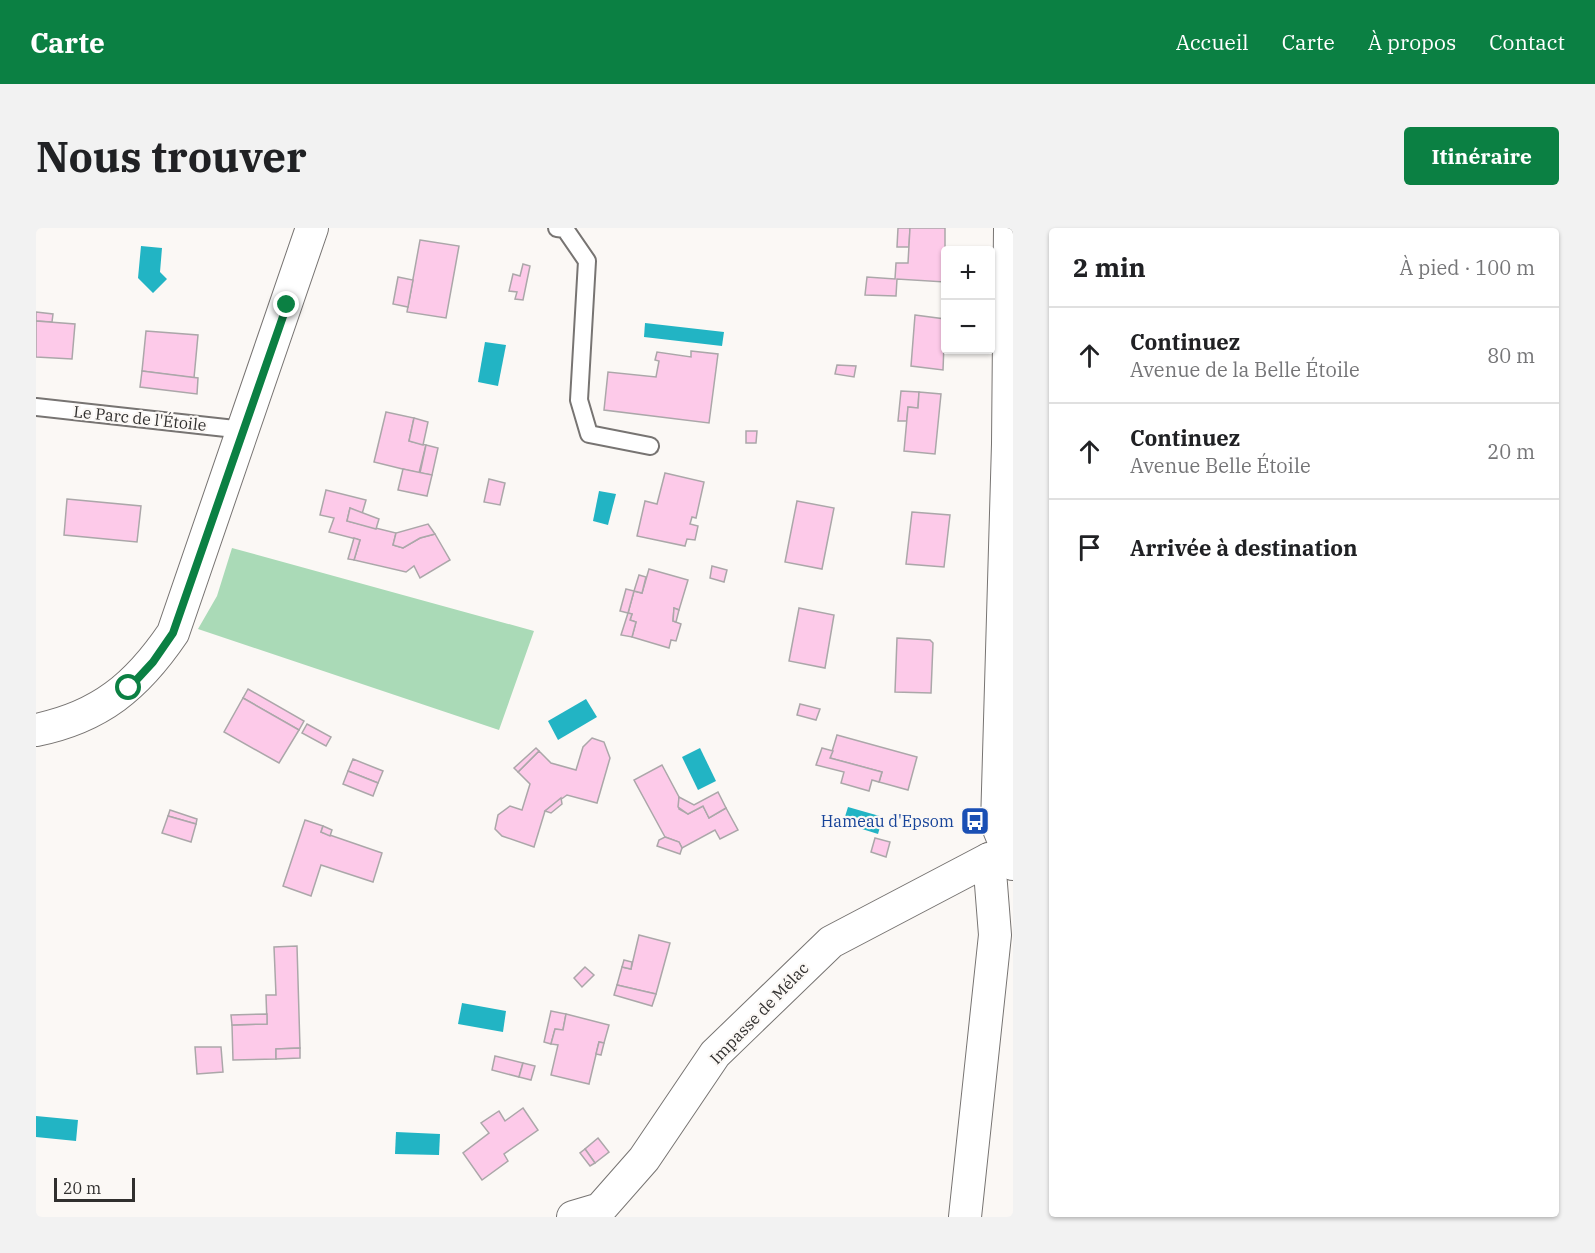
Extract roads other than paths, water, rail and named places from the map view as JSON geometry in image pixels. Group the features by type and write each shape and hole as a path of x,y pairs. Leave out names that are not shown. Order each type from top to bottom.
{"street":[{"path":"36,730 63,724 97,709 129,688 153,662 173,633 312,228"},
{"path":"965,1217 1003,859 998,824 1008,444 1010,228"},
{"name":"Impasse de Mélac","path":"573,1217 600,1209 644,1159 715,1054 831,942 1003,859"}],"lane":[{"path":"557,228 565,229 587,261 579,400 589,434 650,446"},
{"name":"Le Parc de l'Étoile","path":"36,407 244,430"}],"water":[{"path":"141,246 162,248 160,272 167,279 153,293 138,278"},
{"path":"645,323 724,332 722,346 644,337"},
{"path":"485,342 506,345 498,386 478,382"},
{"path":"599,491 616,494 608,525 593,521"},
{"path":"586,699 597,717 558,740 548,721"},
{"path":"700,748 716,781 698,790 682,757"},
{"path":"848,807 883,817 878,834 843,823"},
{"path":"462,1003 506,1011 503,1032 458,1024"},
{"path":"36,1116 78,1120 76,1141 36,1137"},
{"path":"396,1132 440,1134 439,1155 395,1154"}],"place":[{"name":"Hameau d'Epsom","path":"975,821"}]}
